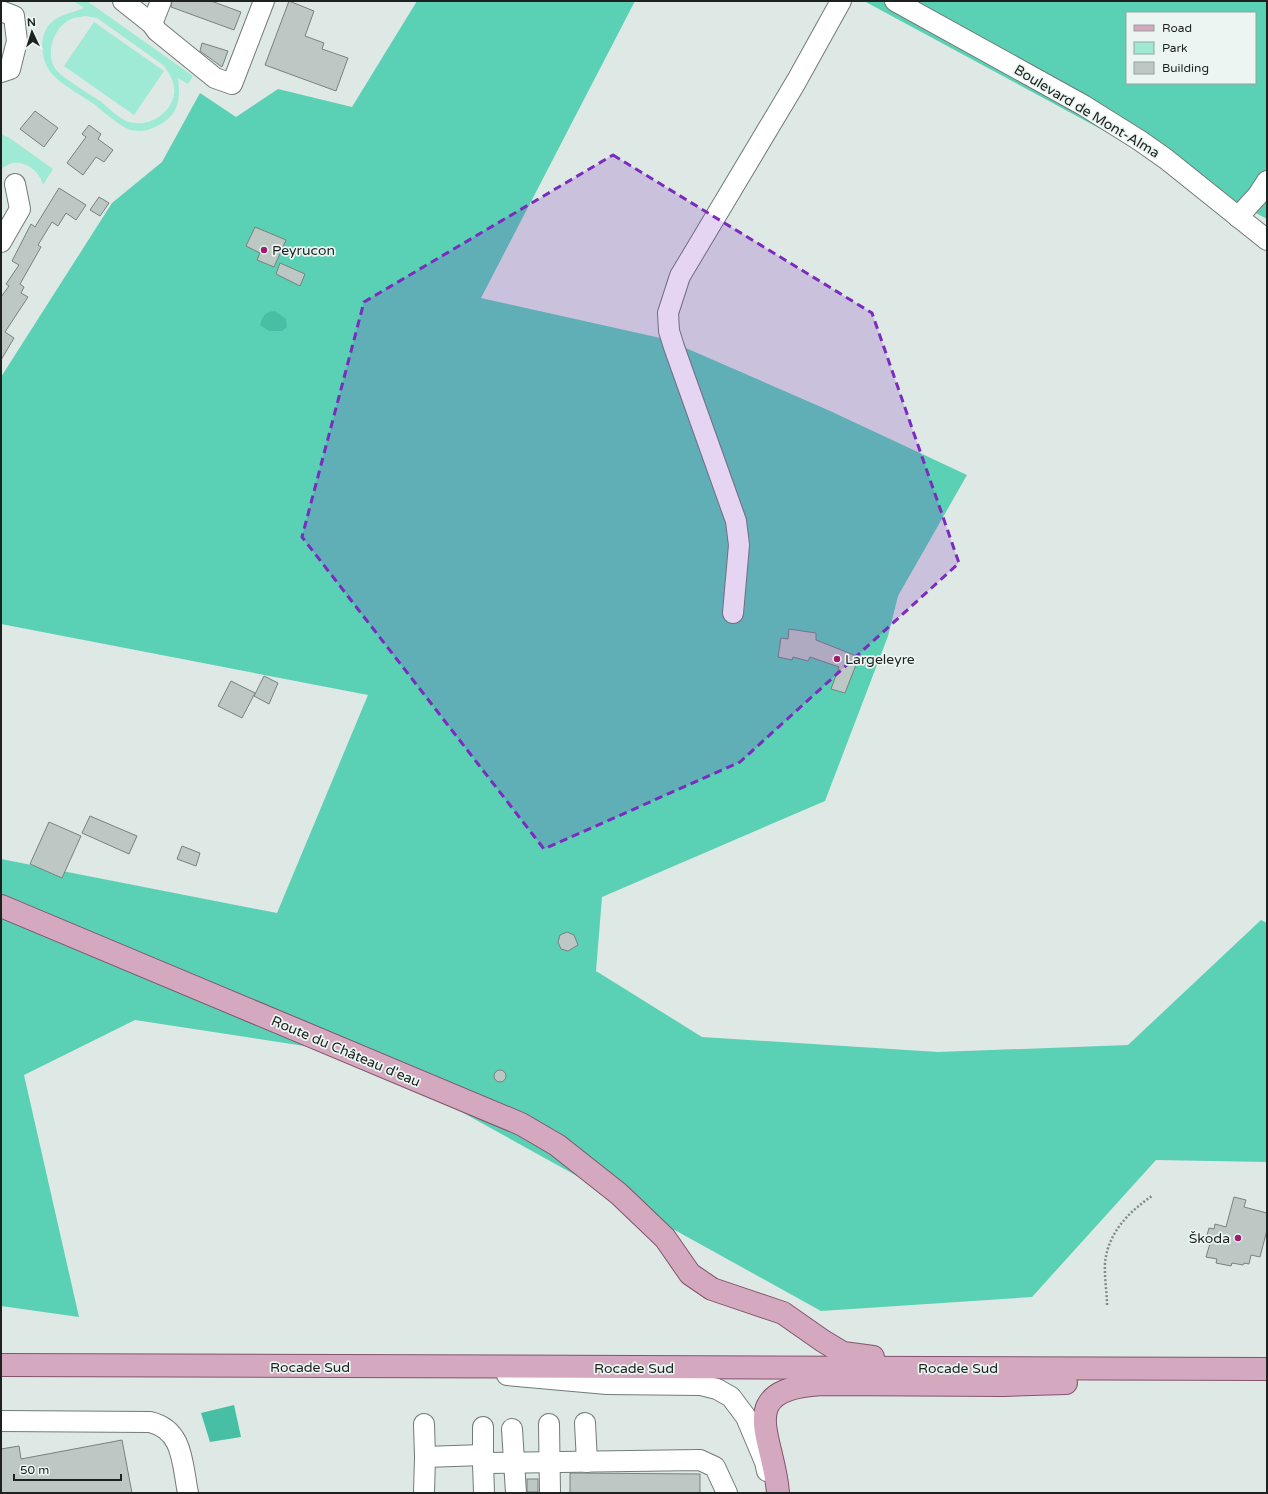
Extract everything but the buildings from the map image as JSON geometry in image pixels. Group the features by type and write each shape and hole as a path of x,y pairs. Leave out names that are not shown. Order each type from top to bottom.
{"main road":[{"name":"Route du Château d'eau","path":"1,906 521,1124 557,1145 590,1169 620,1194 665,1238 690,1274 712,1289 783,1313 823,1341 843,1352 868,1356 1030,1368"},
{"name":"Rocade Sud","path":"1,1365 1267,1370"},
{"path":"778,1493 765,1435 764,1418 772,1400 782,1391 799,1385 1004,1385 1165,1380 1267,1370"}],"street":[{"path":"123,1 215,78 232,84 264,1"},
{"path":"152,24 161,1"},
{"path":"733,613 739,545 736,521 674,347 669,331 668,313 680,276 796,82 841,1"},
{"name":"Boulevard de Mont-Alma","path":"895,1 1115,125 1166,159 1267,240"},
{"path":"1,11 14,16 17,41 10,69 1,72"},
{"path":"1238,217 1258,194 1267,180"},
{"path":"1,242 20,209 15,184"},
{"path":"403,1367 607,1384 701,1384 717,1389 731,1397 746,1417 765,1462 772,1493"},
{"path":"1,1421 150,1422 161,1425 176,1437 188,1493"},
{"path":"585,1423 587,1462"},
{"path":"424,1424 424,1493"},
{"path":"549,1424 550,1493"},
{"path":"483,1427 484,1493"},
{"path":"512,1429 516,1493"},
{"path":"424,1457 483,1459 515,1463 700,1460 715,1467 727,1493"}],"path":[{"path":"1107,1305 1106,1256 1112,1239 1126,1217 1137,1206 1152,1196"}],"highlighted area":[{"path":"613,155 872,313 959,563 740,762 544,849 302,537 364,302"}],"green space":[{"path":"74,1 87,1 193,76 188,84 178,78 179,94 176,107 169,118 163,123 143,131 127,129 94,104 63,84 49,70 43,56 42,48 44,33 53,21 68,13 84,8","holes":["86,16 97,18 163,65 169,73 173,82 174,96 169,107 160,116 149,122 129,122 118,116 100,101 57,71 53,64 51,50 52,42 59,28 73,18"]},
{"path":"94,22 164,71 134,115 64,66"},
{"path":"1,134 8,137 53,169 43,185 36,172 32,168 23,164 13,163 1,169"}],"shaded area":[{"path":"417,1 635,1 481,298 665,339 828,410 967,475 898,596 888,636 825,801 602,897 596,971 702,1037 938,1052 1128,1045 1261,920 1267,923 1267,1162 1156,1160 1032,1297 821,1311 357,1054 135,1020 24,1075 79,1317 1,1306 1,859 277,913 368,695 1,624 1,377 112,203 162,162 200,93 236,117 278,89 352,107"},
{"path":"864,1 1267,1 1267,219"},
{"path":"275,311 286,319 287,327 282,331 269,331 260,325 265,315 269,312"},
{"path":"234,1405 241,1437 210,1442 201,1413"}],"place":[{"name":"Peyrucon","path":"264,250"},
{"name":"Largeleyre","path":"837,659"},
{"name":"Škoda","path":"1238,1238"}]}
